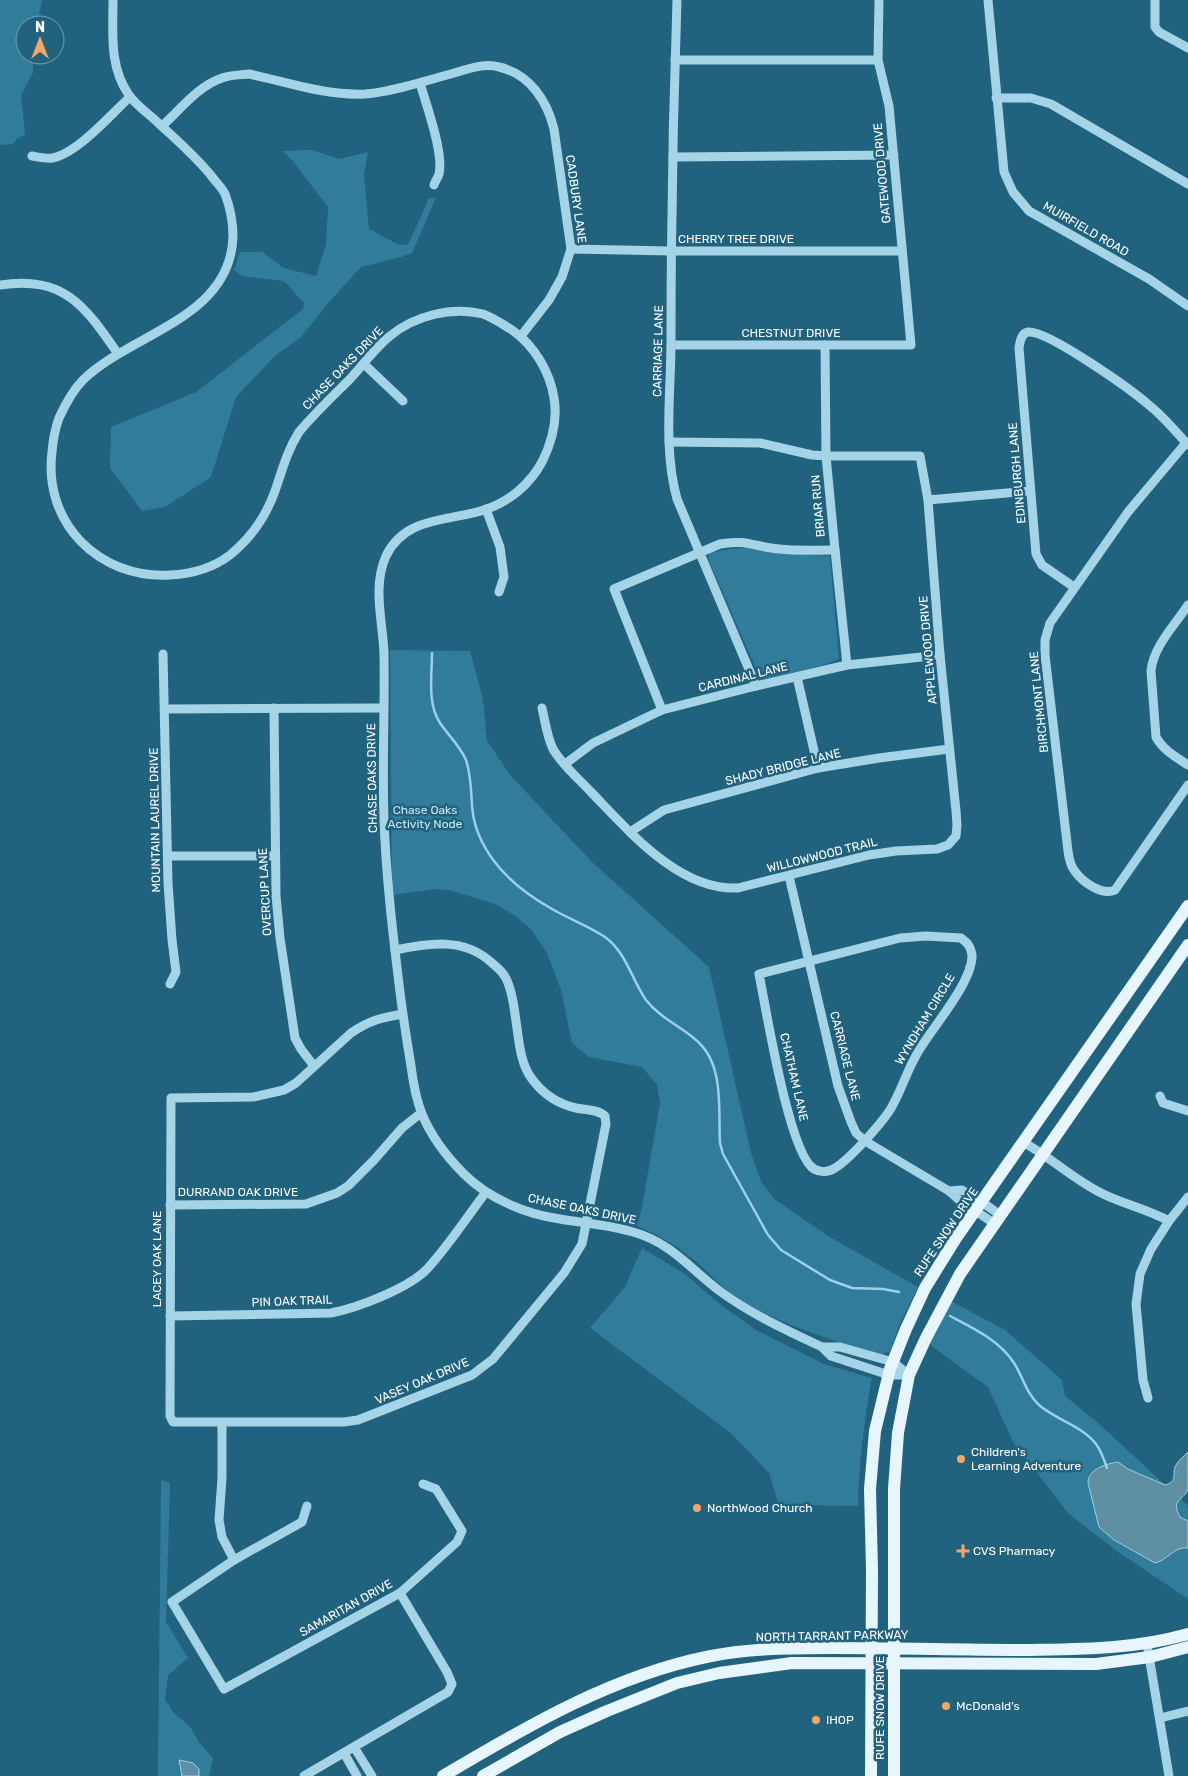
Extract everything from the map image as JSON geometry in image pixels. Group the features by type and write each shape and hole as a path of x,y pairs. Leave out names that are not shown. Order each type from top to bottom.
{"main road":[{"name":"RUFE SNOW DRIVE","path":"871,1776 870,1490 876,1431 888,1375 925,1288 956,1238 1188,906"},
{"name":"RUFE SNOW DRIVE","path":"894,1776 894,1490 898,1433 909,1375 952,1288 1188,944"},
{"path":"1101,1031 1119,1044"},
{"name":"NORTH TARRANT PARKWAY","path":"443,1776 514,1734 569,1706 638,1675 712,1656 785,1649 1016,1650 1120,1648 1147,1644 1188,1634"},
{"path":"483,1776 560,1732 578,1724 649,1693 677,1683 719,1672 782,1664 1096,1664 1150,1657 1188,1647"},
{"path":"1016,1650 1016,1664"},
{"path":"569,1706 578,1724"}],"street":[{"name":"CHASE OAKS DRIVE","path":"113,0 114,55 117,70 130,97 203,166 224,193 232,221 232,253 228,266 205,300 180,319 118,354 82,381 73,394 54,431 50,465 54,495 62,517 78,540 101,559 116,567 148,575 184,575 201,570 230,556 256,527 267,510 289,448 299,432 390,336 412,322 436,313 465,312 481,314 496,320 521,336 540,361 550,381 555,402 555,420 550,445 535,473 522,488 509,498 486,509 421,523 400,537 387,554 378,588 383,630 384,819 388,883 402,1014 421,1113 434,1138 447,1155 463,1173 486,1192 517,1208 541,1215 632,1231 667,1246 720,1291 735,1301 822,1347 831,1356 888,1375 909,1375"},
{"name":"CARRIAGE LANE","path":"678,0 671,251 669,442 671,477 677,499 756,686"},
{"name":"GATEWOOD DRIVE","path":"879,0 878,60 888,106 894,156 911,345"},
{"name":"MUIRFIELD ROAD","path":"988,0 1004,172 1013,192 1029,210 1149,279 1188,306"},
{"path":"1155,0 1156,27 1159,32 1188,48"},
{"path":"675,60 878,60"},
{"name":"CADBURY LANE","path":"420,83 480,66 499,66 533,86 550,112 571,249 562,277 550,300 521,336"},
{"path":"162,126 204,87 223,77 249,74 329,92 350,94 368,94 420,83 440,162 439,175 434,184"},
{"path":"32,156 51,158 66,153 88,137 130,97"},
{"path":"996,98 1031,98 1051,104 1188,184"},
{"path":"673,157 894,156"},
{"name":"CHERRY TREE DRIVE","path":"571,249 902,251"},
{"path":"0,285 30,282 66,294 87,312 118,354"},
{"name":"EDINBURGH LANE","path":"1074,587 1042,565 1036,554 1019,348 1025,333 1029,332 1046,337 1059,344 1125,387 1151,406 1187,444"},
{"name":"CHESTNUT DRIVE","path":"671,344 911,345"},
{"name":"BRIAR RUN","path":"825,345 826,456 834,550 848,665"},
{"path":"364,364 403,401"},
{"path":"669,442 760,443 812,455 826,456"},
{"name":"BIRCHMONT LANE","path":"1187,444 1128,512 1050,623 1045,640 1045,655 1068,851 1070,863 1074,871 1096,888 1110,892 1120,886 1188,785"},
{"name":"APPLEWOOD DRIVE","path":"826,456 920,456 928,500 940,655 957,825 956,836 952,841"},
{"path":"928,500 1030,491"},
{"path":"486,509 500,547 504,577 499,592"},
{"path":"662,710 614,589 720,544 734,541 748,542 776,549 834,550"},
{"path":"1188,605 1160,645 1152,661 1151,671 1156,737 1160,744 1188,765"},
{"name":"MOUNTAIN LAUREL DRIVE","path":"164,654 168,856 171,930 176,972 170,984"},
{"name":"CARDINAL LANE","path":"565,764 593,743 662,710 848,665 940,655"},
{"path":"797,677 818,768"},
{"name":"OVERCUP LANE","path":"274,708 275,856 278,921 292,1026 301,1049 314,1066"},
{"path":"166,709 384,708"},
{"name":"WILLOWWOOD TRAIL","path":"542,708 553,749 565,764 630,832 672,867 697,881 727,889 738,888 869,855 896,851 937,849 948,845 952,841"},
{"name":"SHADY BRIDGE LANE","path":"630,832 664,810 818,768 949,749"},
{"path":"168,856 275,856"},
{"name":"CARRIAGE LANE","path":"789,876 838,1086 856,1133 865,1141 949,1191 962,1190 998,1220"},
{"name":"WYNDHAM CIRCLE","path":"809,962 900,938 926,936 960,938 968,943 971,949 971,963 958,994 917,1053 891,1109 865,1141"},
{"name":"VASEY OAK DRIVE","path":"172,1420 173,1422 183,1423 222,1423 344,1422 358,1420 472,1375 493,1359 524,1319 564,1273 582,1244 606,1124 605,1116 599,1112 574,1108 548,1096 531,1078 526,1069 521,1051 508,983 502,972 484,955 450,943 418,945 395,950"},
{"name":"CHATHAM LANE","path":"809,962 758,974 781,1083 796,1139 803,1157 813,1168 826,1172 836,1168 865,1141"},
{"path":"314,1066 360,1026 372,1020 402,1014"},
{"name":"LACEY OAK LANE","path":"172,1420 170,1416 171,1098 234,1098 271,1094 284,1090 296,1083 314,1066"},
{"path":"1160,1096 1163,1103 1188,1111"},
{"name":"DURRAND OAK DRIVE","path":"170,1205 306,1204 322,1199 337,1193 357,1178 402,1128 421,1113"},
{"path":"1023,1142 1100,1192 1154,1213 1168,1222"},
{"name":"PIN OAK TRAIL","path":"170,1316 331,1314 388,1293 414,1280 427,1270 486,1192"},
{"path":"1148,1398 1143,1380 1136,1304 1137,1289 1144,1263 1168,1222 1188,1197"},
{"name":"CHASE OAKS DRIVE","path":"822,1347 840,1347 893,1362 909,1375"},
{"path":"222,1423 222,1478 219,1520 222,1537 234,1560 302,1522 307,1506"},
{"name":"SAMARITAN DRIVE","path":"234,1560 172,1602 224,1690 400,1593 457,1542 462,1531 436,1490 423,1484"},
{"path":"304,1776 448,1692 452,1684 447,1672 400,1593"},
{"path":"1147,1644 1169,1776"},
{"path":"1160,1718 1188,1711"},
{"path":"354,1747 372,1776"},
{"path":"344,1753 357,1776"}],"green space":[{"path":"0,0 42,0 39,15 15,15 15,65 33,65 33,73 21,95 25,135 18,138 13,144 0,145"},
{"path":"312,150 339,159 368,152 364,174 369,229 399,245 409,243 429,198 436,198 412,253 361,267 329,302 302,336 275,356 236,397 211,477 165,507 142,511 110,468 111,427 196,392 303,309 304,303 284,281 242,276 234,270 240,252 262,252 284,268 316,276 326,244 328,207 291,159 282,151"},
{"path":"747,548 775,553 830,556 839,659 821,666 761,680 708,559 710,553"},
{"name":"Chase Oaks Activity Node","path":"390,650 470,651 483,699 487,741 511,776 592,862 709,967 751,1153 761,1181 773,1198 828,1236 918,1287 899,1326 890,1351 882,1355 864,1350 809,1332 756,1309 733,1295 680,1249 659,1236 637,1226 642,1208 660,1103 657,1085 642,1067 589,1057 572,1043 561,990 547,953 530,928 514,915 495,904 449,890 436,889 392,895"},
{"path":"642,1248 685,1274 721,1305 756,1330 824,1364 872,1378 862,1442 858,1506 779,1505 769,1473 732,1434 590,1328 625,1287"},
{"path":"949,1300 1005,1330 1062,1380 1065,1396 1097,1422 1188,1506 1188,1599 1114,1549 1068,1513 1013,1442 988,1387 933,1347 929,1342"},
{"path":"161,1480 170,1483 166,1622 188,1658 168,1675 165,1699 173,1712 190,1727 199,1742 213,1758 209,1776 158,1776"}],"shaded area":[{"path":"1188,1452 1188,1489 1176,1507 1180,1517 1188,1521 1188,1548 1179,1549 1155,1563 1114,1540 1099,1527 1088,1483 1094,1471 1103,1466 1118,1462 1128,1469 1165,1485 1172,1481 1176,1465"},
{"path":"179,1760 193,1763 199,1769 199,1776 182,1776"}],"waterway":[{"path":"432,653 431,689 433,707 440,723 458,746 466,760 470,777 474,820 482,842 494,861 520,888 559,913 599,933 612,943 624,958 641,992 651,1006 696,1040 705,1050 716,1074 720,1143 723,1154 768,1235 781,1250 830,1280 852,1288 883,1289 899,1292"},
{"path":"950,1316 985,1335 1001,1348 1014,1363 1028,1390 1039,1405 1090,1437 1104,1458 1107,1468"}],"place":[{"name":"Children's Learning Adventure","path":"961,1459"},
{"name":"NorthWood Church","path":"697,1508"},
{"name":"CVS Pharmacy","path":"963,1551"},
{"name":"McDonald's","path":"946,1706"},
{"name":"IHOP","path":"816,1720"}]}
